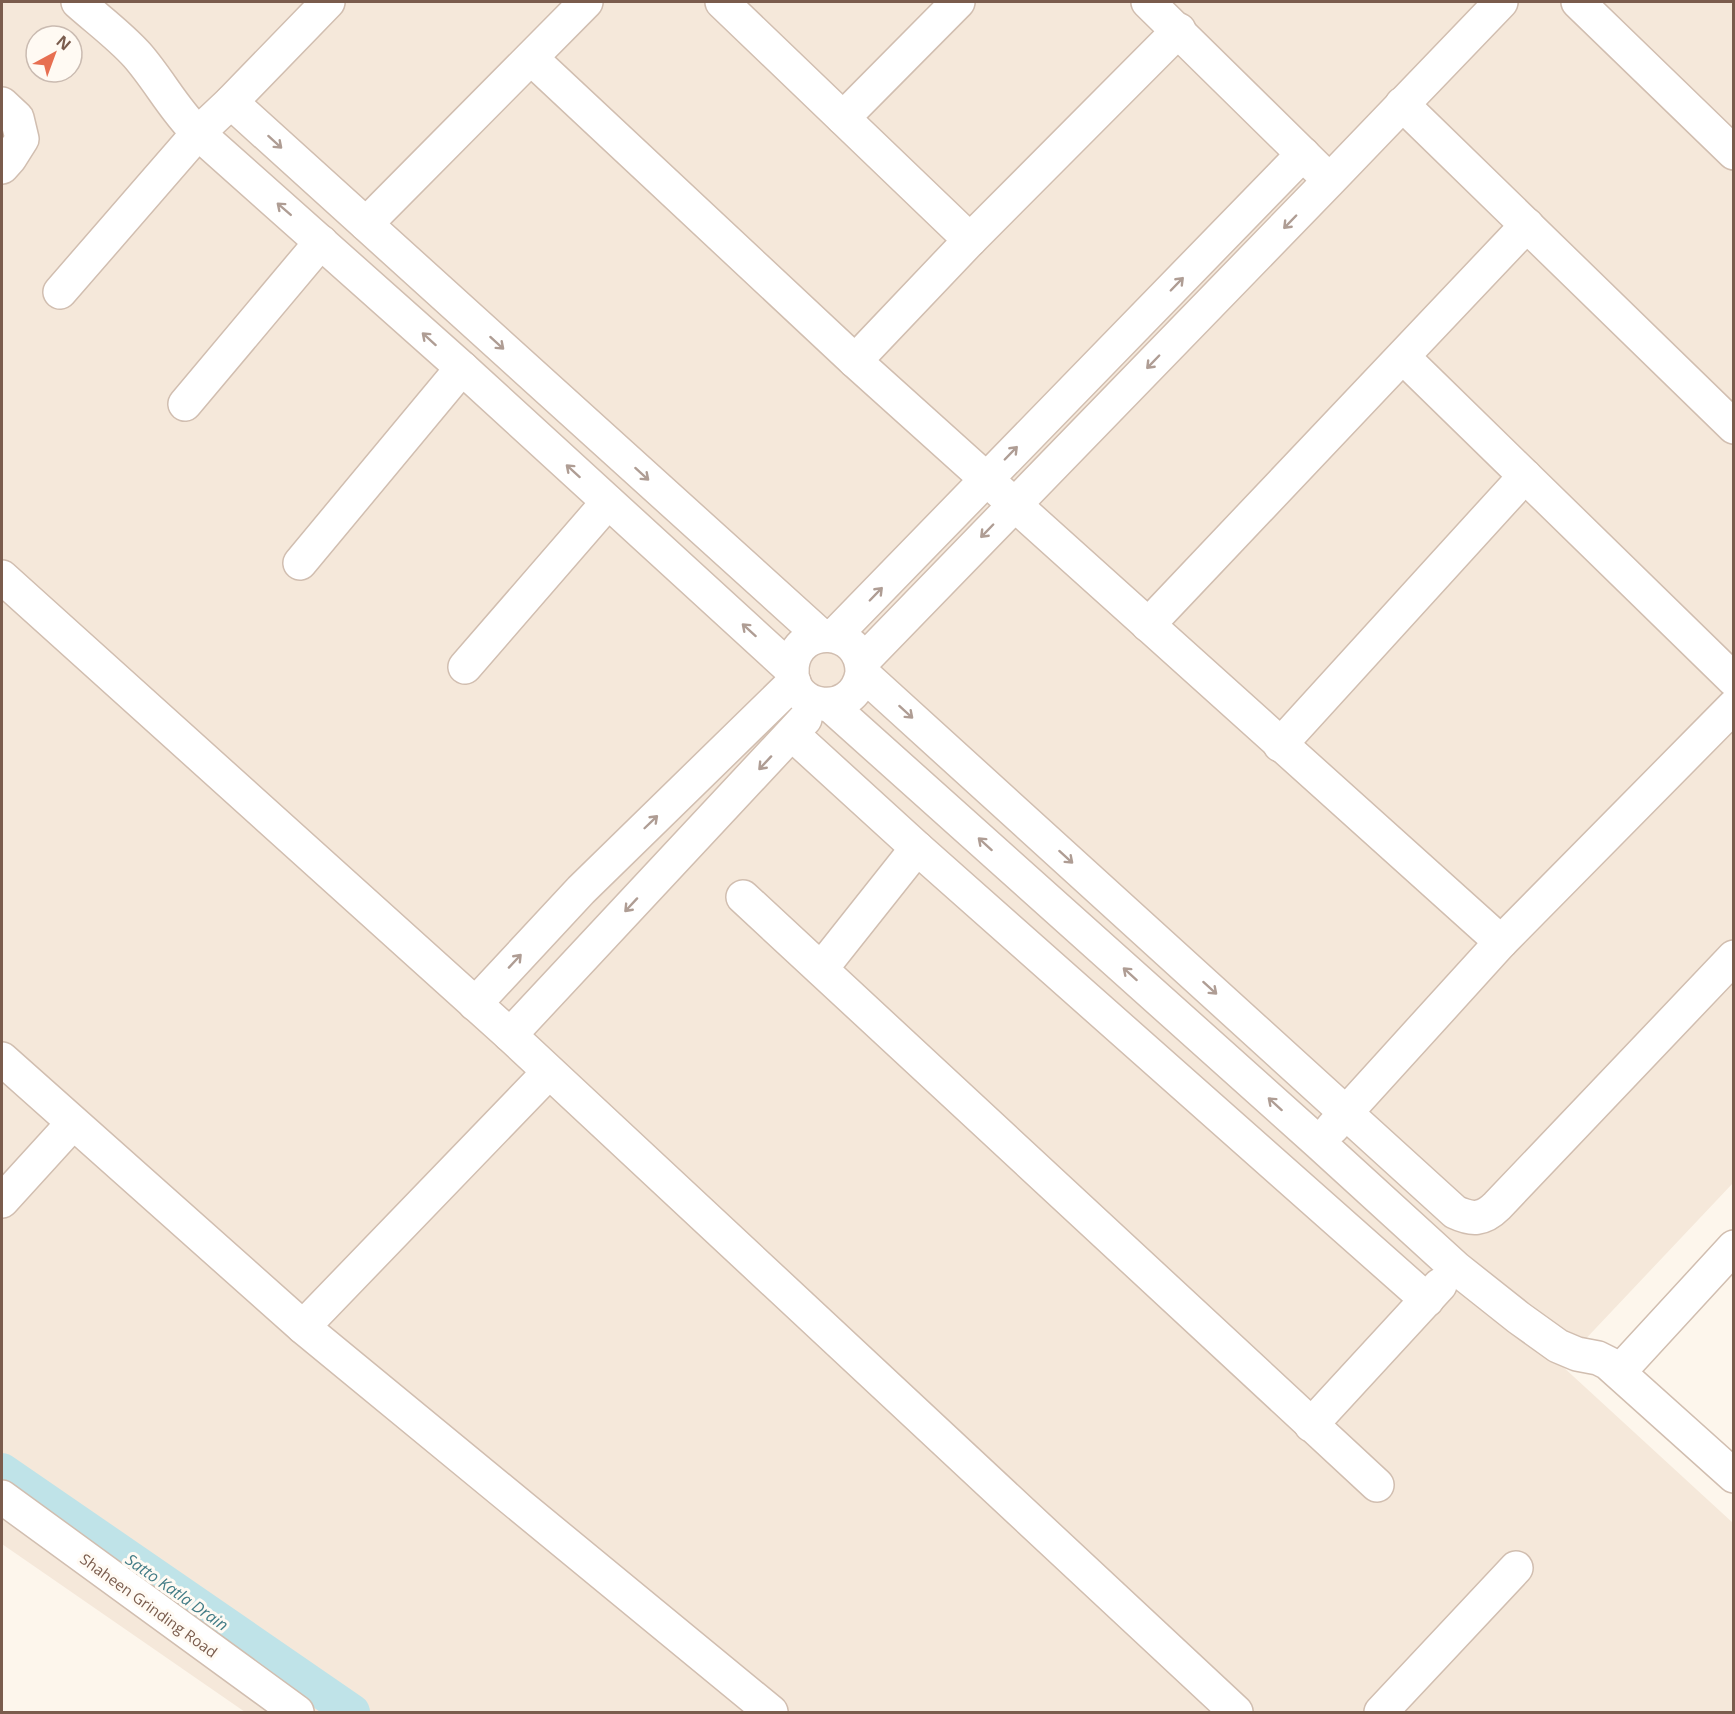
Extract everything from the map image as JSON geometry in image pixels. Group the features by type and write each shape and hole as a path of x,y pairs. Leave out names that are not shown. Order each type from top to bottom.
{"street":[{"path":"78,2 136,54 185,121 198,134 462,368 608,502 793,676 804,696 811,701 824,704 845,700 852,695 861,681 862,667 859,654 849,642 827,635 231,102"},
{"path":"60,292 198,134 328,2"},
{"path":"366,224 586,2"},
{"path":"722,2 970,240"},
{"path":"843,118 958,2"},
{"path":"1148,2 1330,180"},
{"path":"862,667 1013,505 1500,2"},
{"path":"1578,2 1734,153"},
{"path":"855,361 970,240 1179,30"},
{"path":"531,58 855,361 1013,505 1501,942"},
{"path":"2,104 17,118 22,139 2,167"},
{"path":"1402,104 1734,427"},
{"path":"475,1004 581,890 793,676 795,654 805,642 827,635 986,478 1303,154"},
{"path":"1148,625 1527,225"},
{"path":"184,404 321,242"},
{"path":"1403,357 1734,680"},
{"path":"300,563 462,368"},
{"path":"1280,745 1525,476"},
{"path":"465,667 608,502"},
{"path":"2,577 510,1035 1236,1713"},
{"path":"862,667 1455,1212 1467,1218 1487,1216 1734,957"},
{"path":"510,1035 792,734 824,704"},
{"path":"824,704 1319,1143 1456,1268 1558,1346 1608,1363 1734,1476"},
{"path":"1319,1143 1501,942 1734,706"},
{"path":"792,734 1426,1300"},
{"path":"821,969 917,848"},
{"path":"742,897 1377,1485"},
{"path":"2,1059 303,1327 771,1713"},
{"path":"303,1327 549,1072"},
{"path":"2,1201 73,1123"},
{"path":"1619,1372 1734,1247"},
{"path":"1311,1425 1456,1268"},
{"name":"Shaheen Grinding Road","path":"2,1497 297,1713"},
{"path":"1381,1713 1516,1568"}],"shaded area":[{"path":"2,2 1733,2 1733,1183 1561,1365 1733,1523 1733,1712 245,1712 2,1544"}],"waterway":[{"name":"Satto Katla Drain","path":"2,1471 352,1712"}]}
